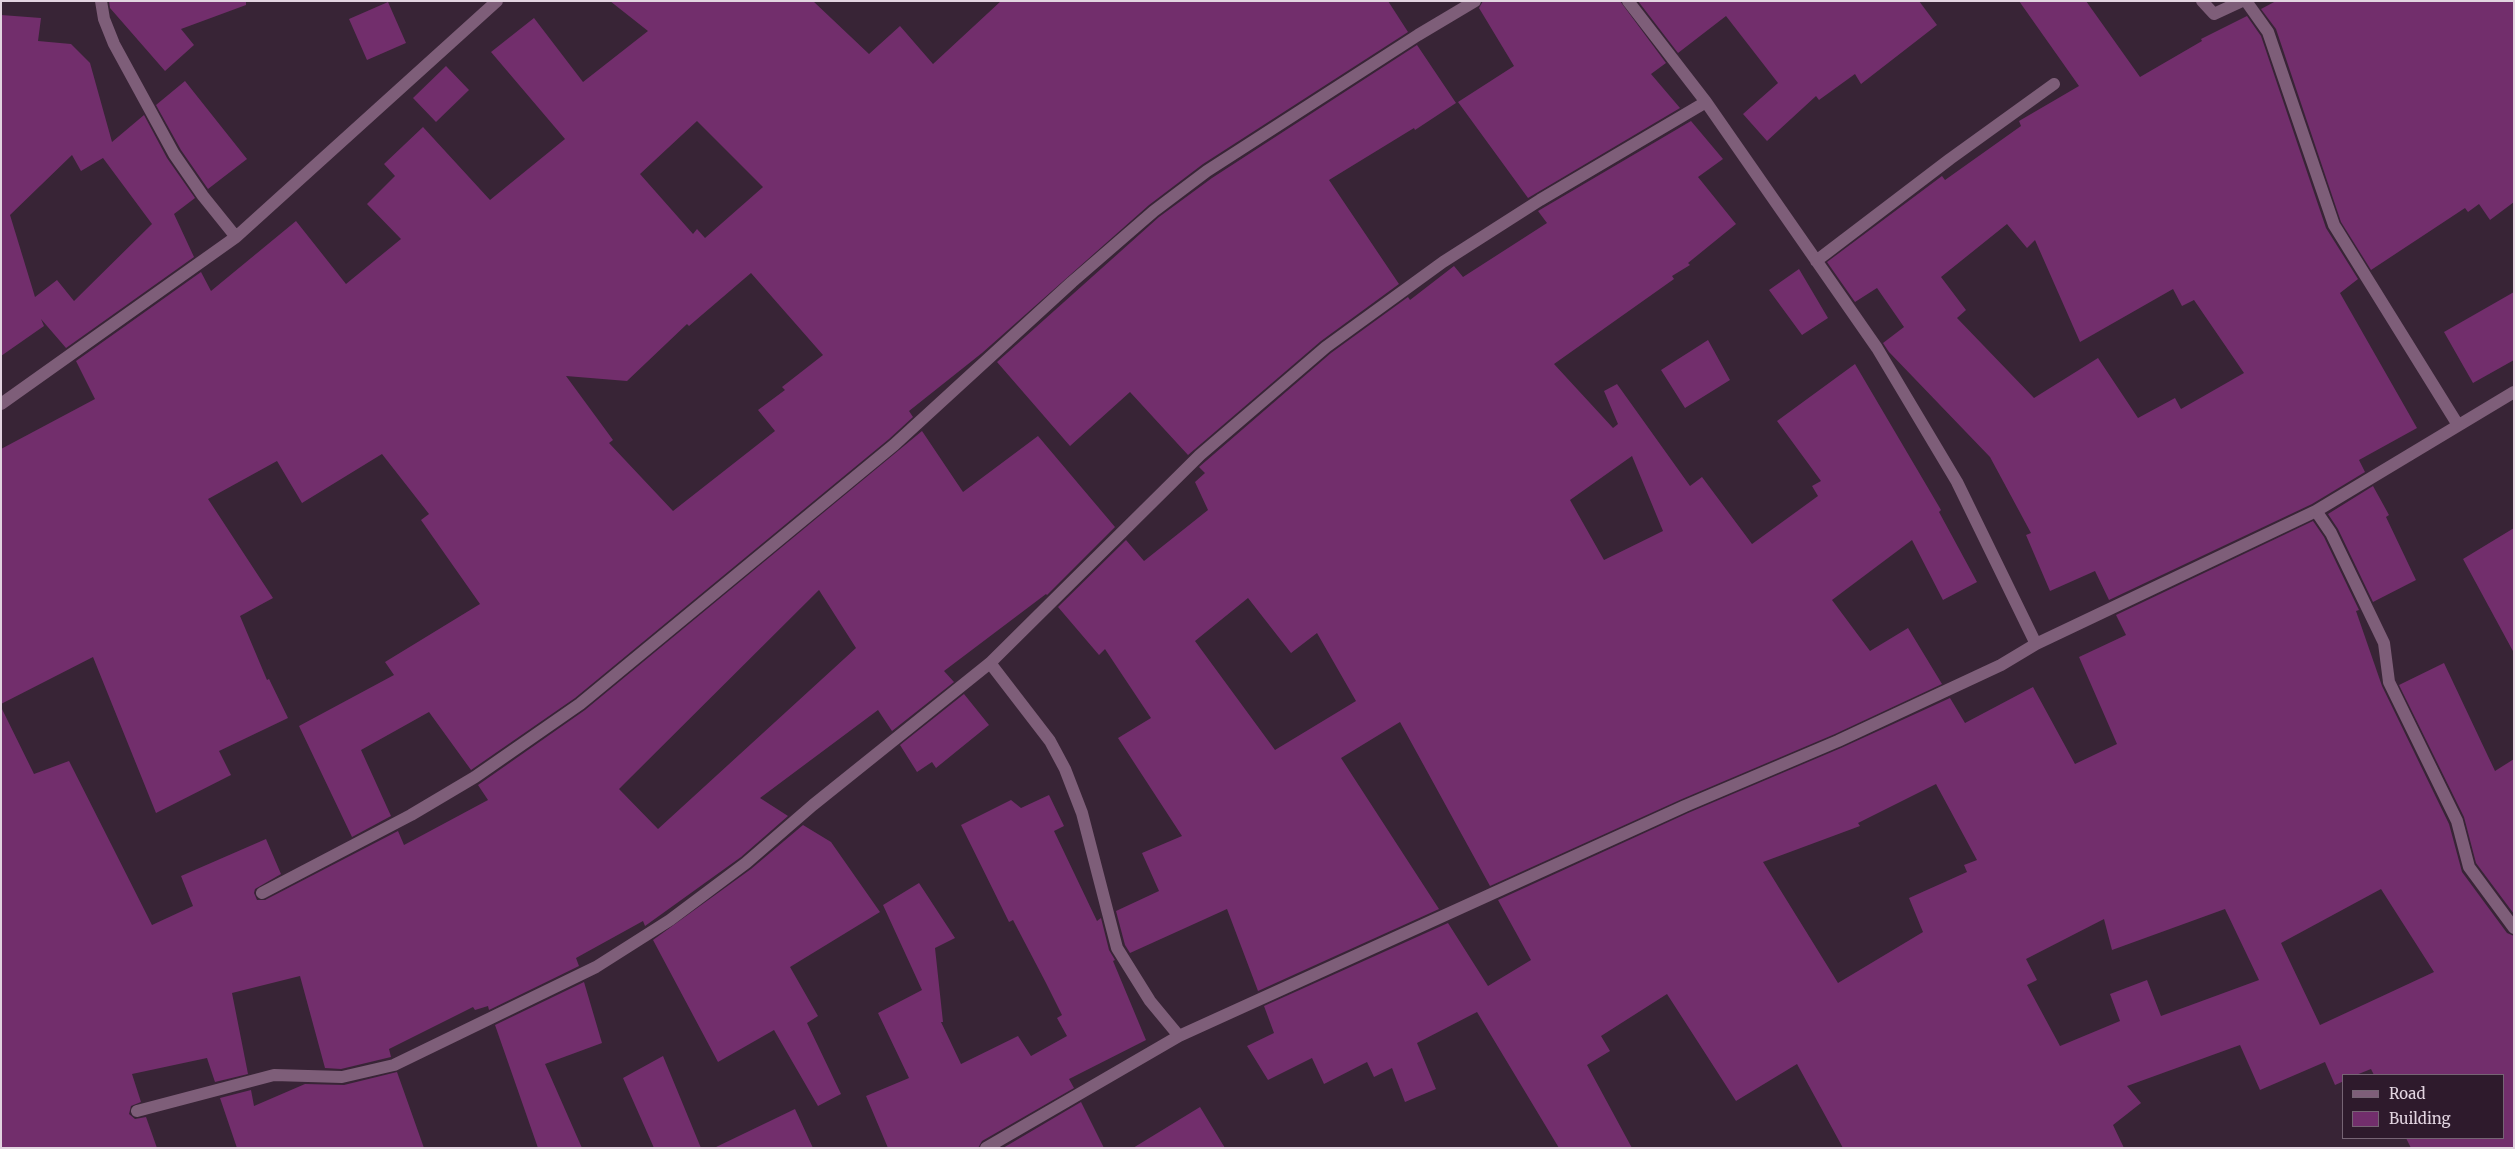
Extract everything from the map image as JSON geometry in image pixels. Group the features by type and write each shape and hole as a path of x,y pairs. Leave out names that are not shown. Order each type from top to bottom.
{"street":[{"path":"101,1 114,44 174,154 203,196 236,238"},
{"path":"1,404 236,238 497,1"},
{"path":"262,893 419,811 475,777 580,704 894,445 1072,282 1154,211 1207,171 1418,34 1474,1"},
{"path":"1628,1 1706,102 1877,348 1957,482 2036,644"},
{"path":"2202,1 2214,14 2242,1"},
{"path":"2246,1 2268,32 2334,225 2458,425"},
{"path":"1816,261 1950,159 2054,84"},
{"path":"137,1111 274,1075 342,1077 394,1065 596,967 670,920 746,862 990,663 1200,455 1326,347 1459,252 1540,200 1706,102"},
{"path":"986,1148 1179,1036 1685,806 1838,742 2001,665 2036,644 2316,511 2514,392"},
{"path":"2316,511 2331,533 2384,643 2389,682 2457,821 2469,867 2514,928"},
{"path":"990,663 1050,741 1065,769 1082,813 1117,948 1150,1001 1179,1036"}],"building":[{"path":"109,1 246,1 246,5 181,29 194,45 165,71 110,8"},
{"path":"610,1 813,1 869,54 900,26 933,64 1001,1 1388,1 1408,32 1203,164 1149,205 982,353 909,411 913,417 889,439 575,698 471,770 429,712 361,750 391,816 352,837 299,726 394,675 385,662 480,604 421,520 429,514 382,454 302,503 277,461 208,499 273,598 240,616 267,680 269,679 288,718 219,751 231,775 156,813 93,657 1,704 1,449 95,399 76,361 201,272 211,291 296,221 346,284 401,239 367,204 395,176 384,164 423,127 490,200 565,139 491,52 534,18 583,82 648,31","holes":["697,121 763,187 705,238 697,229 693,234 640,174","751,273 823,355 782,387 785,390 758,410 775,431 673,511 609,443 613,440 566,376 627,381 687,324 689,326"]},
{"path":"1483,1 1620,1 1666,63 1651,74 1680,108 1528,198 1458,102 1514,66 1479,8"},
{"path":"1638,1 1919,1 1937,25 1861,84 1855,74 1819,100 1816,96 1767,141 1743,114 1778,83 1726,16 1678,53"},
{"path":"2019,1 2086,1 2140,77 2202,41 2201,39 2247,16 2261,36 2326,228 2358,279 2340,293 2417,428 2359,460 2365,472 2312,504 2109,600 2095,571 2050,591 2026,535 2031,533 1990,457 1889,352 1883,343 1904,327 1877,288 1855,302 1827,262 1942,176 1945,180 2021,126 2019,121 2079,86","holes":["2007,224 2027,248 2035,240 2080,342 2173,289 2182,306 2194,300 2244,373 2181,409 2175,398 2138,418 2098,358 2034,398 1957,318 1966,310 1941,277"]},
{"path":"2276,1 2514,1 2514,202 2490,220 2479,204 2468,212 2465,208 2371,270 2341,222 2276,29 2261,9"},
{"path":"388,2 406,43 367,60 349,19"},
{"path":"1,15 41,18 38,41 71,44 90,63 112,142 144,115 167,158 195,198 174,214 194,257 66,348 41,319 44,326 1,356","holes":["72,155 81,171 103,158 152,224 74,301 57,280 35,297 10,215"]},
{"path":"1417,45 1456,103 1415,130 1414,128 1329,180 1399,284 1321,341 1188,455 1130,392 1070,446 997,362 1159,217 1212,178"},
{"path":"446,66 469,90 436,122 413,98"},
{"path":"185,81 247,159 208,189 181,150 156,105"},
{"path":"1691,121 1723,159 1698,177 1736,224 1688,263 1690,265 1672,276 1674,279 1554,364 1613,428 1618,424 1604,391 1617,384 1690,486 1702,477 1752,544 1818,496 1812,486 1821,481 1777,421 1855,364 1941,510 1939,512 1977,582 1943,600 1912,540 1832,600 1870,651 1908,628 1942,684 1835,734 1682,799 1490,886 1400,722 1341,758 1439,909 1258,991 1227,909 1130,953 1125,945 1116,911 1159,891 1142,853 1182,836 1118,738 1151,718 1105,649 1099,655 1058,607 1126,540 1144,561 1208,510 1195,482 1205,473 1199,467 1331,353 1408,297 1410,300 1454,266 1463,277 1547,223 1538,211","holes":["1632,456 1663,531 1604,560 1570,500","1248,598 1291,653 1317,633 1356,701 1275,750 1195,641"]},
{"path":"1799,269 1828,318 1802,335 1769,290"},
{"path":"2514,292 2514,360 2473,383 2444,332"},
{"path":"1708,340 1730,380 1685,408 1661,370"},
{"path":"922,431 963,492 1038,436 1115,527 1047,595 944,671 954,682 892,731 878,710 760,798 788,816 741,857 645,926 643,921 576,958 579,966 489,1010 488,1006 475,1010 473,1007 389,1049 391,1057 341,1069 325,1068 300,976 232,993 248,1074 215,1082 207,1058 132,1074 141,1102 131,1106 129,1114 135,1119 146,1117 157,1148 1,1148 1,707 34,774 69,761 152,925 193,906 181,876 266,839 281,874 255,889 254,893 257,900 265,900 398,831 404,845 488,800 478,785 585,710","holes":["819,590 856,648 658,829 619,789"]},
{"path":"2373,486 2389,515 2386,517 2416,580 2373,602 2338,529 2328,514"},
{"path":"2313,521 2324,537 2359,610 2356,611 2382,686 2449,824 2462,872 2507,933 2514,936 2514,1148 2411,1148 2406,1139 2505,1139 2505,1074 2374,1074 2371,1069 2358,1074 2342,1074 2342,1082 2335,1085 2325,1062 2260,1090 2240,1045 2127,1086 2141,1103 2113,1125 2124,1148 1843,1148 1797,1064 1736,1101 1667,994 1601,1036 1610,1051 1587,1065 1632,1148 1559,1148 1477,1012 1417,1043 1436,1089 1405,1102 1392,1068 1374,1077 1367,1062 1324,1084 1312,1058 1268,1080 1247,1046 1274,1033 1264,1006 1448,923 1488,986 1531,960 1498,900 1688,813 1841,748 1950,698 1965,723 2033,687 2075,764 2117,744 2079,657 2126,635 2116,615","holes":["1936,784 1977,860 1964,865 1967,872 1909,898 1923,932 1838,983 1763,862 1860,826 1858,823","2381,889 2434,972 2320,1025 2281,943","2225,909 2259,980 2161,1016 2147,980 2110,994 2120,1021 2060,1046 2027,985 2037,980 2026,959 2104,919 2112,950"]},
{"path":"2514,528 2514,653 2463,559"},
{"path":"2444,663 2495,771 2514,759 2514,914 2476,863 2464,817 2399,685"},
{"path":"964,694 989,725 936,768 932,762 917,772 900,745"},
{"path":"1049,795 1064,826 1054,831 1097,921 1101,918 1109,950 1115,960 1113,961 1146,1040 1069,1079 1074,1088 982,1141 978,1148 888,1148 866,1096 909,1078 878,1013 922,990 883,905 919,883 955,938 935,948 943,1022 941,1022 961,1064 1018,1036 1031,1056 1067,1036 1057,1018 1062,1015 1046,983 1013,920 1009,922 961,825 1011,800 1021,808"},
{"path":"803,825 831,842 880,912 790,967 818,1016 807,1023 841,1094 818,1106 774,1030 718,1062 653,940 751,869"},
{"path":"584,982 602,1043 545,1064 582,1148 538,1148 495,1025"},
{"path":"663,1056 701,1148 654,1148 623,1078"},
{"path":"397,1072 424,1148 237,1148 220,1098 251,1090 254,1106 305,1084 344,1085"},
{"path":"1081,1102 1104,1148 1003,1148"},
{"path":"1200,1107 1225,1148 1133,1148"},
{"path":"795,1109 813,1148 714,1148"}]}
